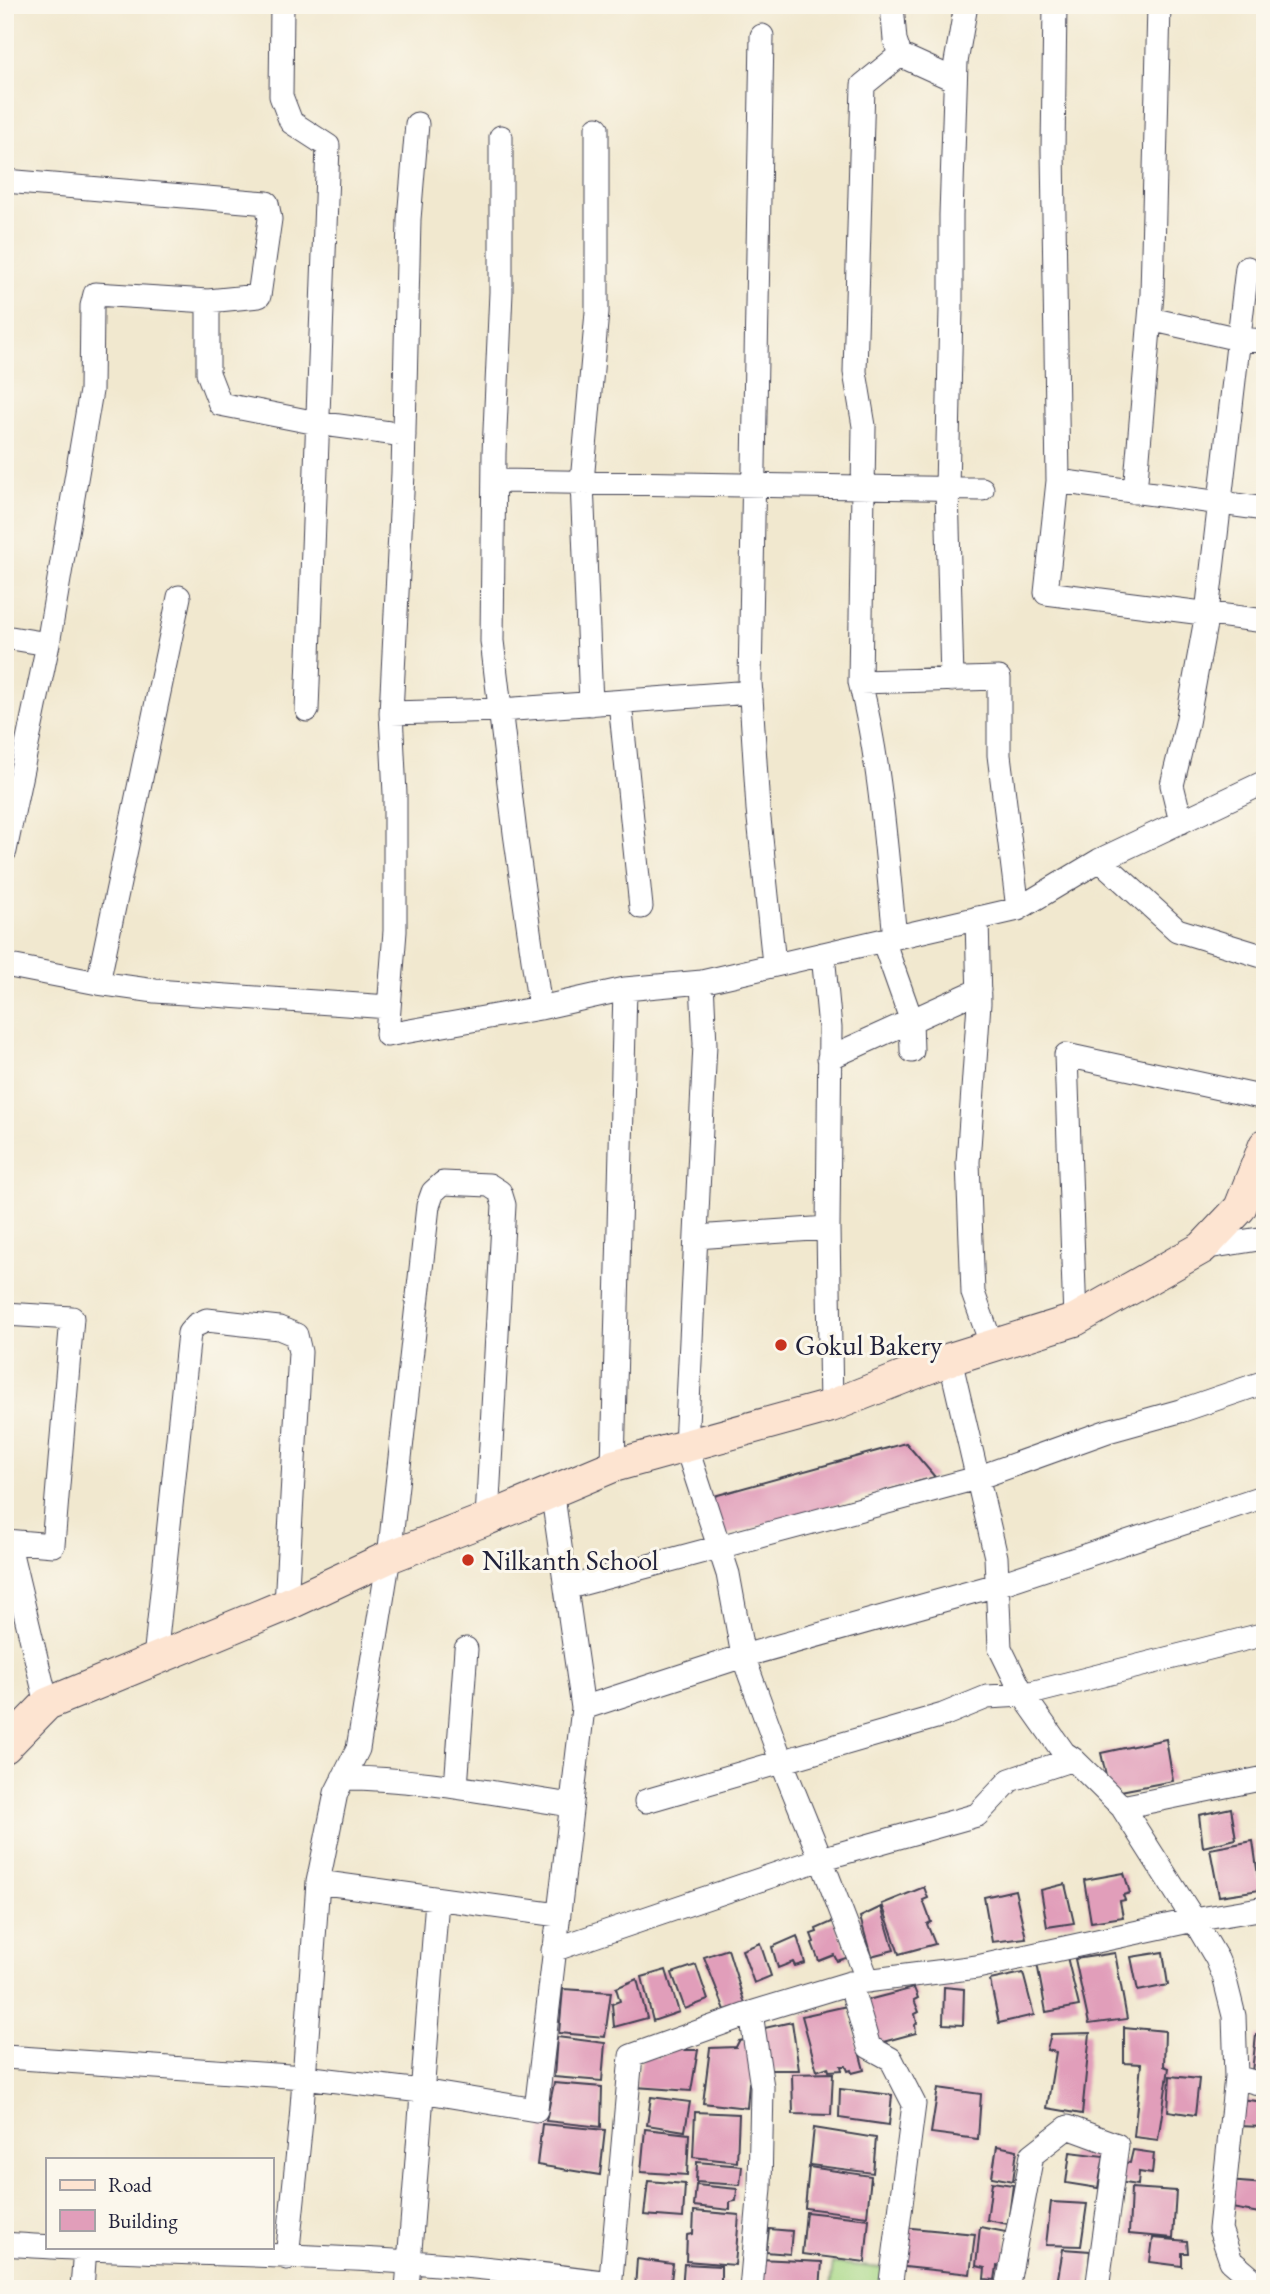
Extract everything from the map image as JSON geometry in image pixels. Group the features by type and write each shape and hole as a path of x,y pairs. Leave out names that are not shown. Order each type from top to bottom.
{"main road":[{"path":"5,1747 47,1704 552,1490 613,1466 831,1406 950,1359 1075,1320 1202,1248 1240,1208 1265,1145"}],"street":[{"path":"282,5 281,96 291,122 328,146 307,710"},
{"path":"892,5 895,40 900,55 955,80"},
{"path":"952,680 947,488 955,80 966,5"},
{"path":"1055,5 1053,150 1058,481 1046,593 1265,621"},
{"path":"1135,492 1150,319 1159,5"},
{"path":"762,36 752,485 751,692 758,809 774,964"},
{"path":"900,55 863,85 855,372 864,426 860,682 878,784 889,938 911,1019 912,1051"},
{"path":"417,124 409,219 404,435 391,713 395,794 395,917 387,1035 540,1008 625,989 702,982 1018,909 1100,860 1265,782"},
{"path":"591,704 582,482 597,312 597,128"},
{"path":"501,137 492,641 540,1008"},
{"path":"5,181 267,203 270,219 260,296 208,301 95,294 92,306 91,391 48,644 5,851"},
{"path":"1181,822 1172,785 1187,723 1207,613 1247,268"},
{"path":"208,301 208,373 220,404 317,423 404,435"},
{"path":"1150,319 1239,339 1265,341"},
{"path":"494,481 982,489"},
{"path":"1058,481 1265,509"},
{"path":"99,983 179,597"},
{"path":"5,637 48,644"},
{"path":"860,682 999,678 999,755 1018,909"},
{"path":"391,713 501,710 751,692"},
{"path":"620,702 641,907"},
{"path":"1100,860 1177,930 1265,957"},
{"path":"978,918 979,990 968,1162 972,1293 992,1346"},
{"path":"823,954 830,1028 828,1228 831,1406"},
{"path":"5,965 155,991 389,1007"},
{"path":"702,982 705,1044 686,1446 728,1574 743,1656 821,1859 859,1982 869,2047 891,2059 914,2104 890,2289"},
{"path":"613,1466 625,989"},
{"path":"830,1058 979,990"},
{"path":"1075,1320 1066,1055 1265,1098"},
{"path":"287,2258 318,1882 336,1793 358,1749 389,1557 428,1206 433,1192 443,1183 489,1185 500,1192 504,1205 487,1519"},
{"path":"696,1237 828,1228"},
{"path":"1202,1248 1265,1238"},
{"path":"5,1314 72,1318 53,1545 6,1541 47,1704"},
{"path":"155,1659 187,1345 189,1333 196,1325 207,1320 279,1328 296,1335 300,1352 286,1605"},
{"path":"950,1359 996,1558 1000,1648 1024,1695 1064,1753 1122,1807 1217,1959 1229,1996 1236,2038 1236,2077 1220,2230 1231,2261 1264,2289"},
{"path":"566,1588 977,1478 1108,1431 1180,1411 1265,1382"},
{"path":"5,2057 304,2077 421,2091 536,2110 583,1708 552,1490"},
{"path":"583,1708 743,1656 997,1585 1265,1496"},
{"path":"646,1801 943,1715 986,1697 1024,1695 1265,1634"},
{"path":"456,1787 466,1649"},
{"path":"554,1950 821,1859 977,1815 1010,1780 1073,1759"},
{"path":"343,1778 370,1778 456,1787 571,1805"},
{"path":"1122,1807 1265,1778"},
{"path":"318,1882 558,1916"},
{"path":"407,2289 437,1899"},
{"path":"65,2248 409,2262 528,2281 610,2286 631,2056 751,2013 859,1982 977,1967 1194,1920 1265,1908"},
{"path":"751,2013 762,2087 760,2188 751,2289"},
{"path":"1236,2077 1265,2085"},
{"path":"1007,2289 1032,2155 1068,2127 1117,2145 1097,2289"},
{"path":"5,2245 46,2247"},
{"path":"82,2289 85,2249"}],"green space":[{"path":"833,2263 889,2269 887,2289 830,2289"}],"building":[{"path":"906,1443 935,1477 719,1537 707,1498"},
{"path":"1166,1739 1173,1781 1110,1793 1101,1753"},
{"path":"1231,1808 1236,1839 1203,1847 1199,1815"},
{"path":"1253,1841 1260,1890 1219,1896 1210,1849"},
{"path":"1124,1873 1130,1893 1123,1895 1125,1900 1120,1901 1123,1917 1091,1922 1084,1880"},
{"path":"1065,1884 1074,1923 1047,1927 1041,1890"},
{"path":"924,1887 928,1898 923,1900 931,1922 927,1924 935,1944 899,1954 882,1904"},
{"path":"1015,1890 1026,1938 992,1942 984,1897"},
{"path":"881,1907 894,1950 871,1956 860,1917"},
{"path":"834,1921 849,1957 837,1961 834,1955 819,1961 811,1934"},
{"path":"797,1936 805,1963 795,1966 793,1962 778,1968 772,1947"},
{"path":"760,1943 771,1976 754,1983 742,1950"},
{"path":"728,1949 745,2004 725,2010 704,1957"},
{"path":"1163,1952 1168,1985 1138,1991 1131,1957"},
{"path":"1115,1953 1127,2019 1089,2024 1075,1959"},
{"path":"1067,1957 1079,2006 1046,2012 1037,1963"},
{"path":"696,1965 708,2000 685,2009 672,1973"},
{"path":"666,1970 679,2012 653,2021 642,1977"},
{"path":"1023,1973 1034,2015 999,2023 990,1980"},
{"path":"637,1979 647,2018 614,2027 612,2004 620,2001 616,1988"},
{"path":"944,1987 964,1989 963,2025 943,2024"},
{"path":"914,1988 918,1998 914,2000 919,2012 915,2014 916,2033 872,2045 860,2002"},
{"path":"563,1989 611,1992 605,2037 559,2033"},
{"path":"847,2006 864,2070 852,2073 846,2066 841,2066 842,2070 829,2071 828,2067 817,2071 802,2016"},
{"path":"792,2022 799,2070 764,2070 760,2029"},
{"path":"1124,2027 1165,2031 1164,2066 1169,2068 1158,2140 1134,2137 1141,2064 1124,2063"},
{"path":"1090,2033 1082,2114 1047,2108 1056,2052 1047,2050 1051,2034"},
{"path":"1256,2035 1265,2036 1265,2072 1252,2072"},
{"path":"557,2037 605,2043 602,2081 554,2077"},
{"path":"750,2039 753,2081 749,2083 747,2108 703,2103 710,2048 736,2047 739,2041"},
{"path":"687,2045 685,2050 698,2050 691,2091 636,2087 643,2055 660,2058 661,2054 667,2055 671,2049"},
{"path":"833,2073 831,2115 793,2114 792,2074"},
{"path":"1170,2076 1199,2079 1195,2115 1168,2111"},
{"path":"554,2083 602,2087 601,2127 546,2121"},
{"path":"938,2088 981,2094 978,2139 931,2133"},
{"path":"840,2089 892,2095 889,2125 839,2118"},
{"path":"651,2097 690,2102 685,2131 647,2125"},
{"path":"1239,2099 1265,2102 1265,2127 1237,2126"},
{"path":"695,2112 739,2114 737,2162 693,2157"},
{"path":"542,2124 605,2130 600,2175 537,2165"},
{"path":"814,2128 876,2138 873,2173 810,2165"},
{"path":"645,2129 689,2134 687,2175 641,2172"},
{"path":"997,2146 1017,2150 1013,2181 992,2177"},
{"path":"1133,2150 1154,2153 1152,2174 1139,2172 1138,2185 1118,2182 1121,2162 1130,2163"},
{"path":"1070,2152 1104,2156 1098,2188 1066,2183"},
{"path":"697,2162 742,2166 740,2185 696,2182"},
{"path":"809,2167 871,2176 867,2216 805,2208"},
{"path":"648,2181 685,2184 683,2218 644,2215"},
{"path":"1227,2181 1265,2184 1265,2214 1226,2207"},
{"path":"992,2182 1013,2185 1008,2224 987,2220"},
{"path":"696,2185 737,2189 736,2201 730,2202 730,2210 694,2206"},
{"path":"1131,2188 1176,2191 1173,2238 1129,2234"},
{"path":"1051,2202 1087,2204 1081,2246 1046,2245"},
{"path":"694,2211 739,2215 735,2265 686,2261 687,2235 693,2234"},
{"path":"806,2212 869,2219 865,2262 802,2254"},
{"path":"901,2227 975,2234 970,2274 896,2266"},
{"path":"980,2227 1006,2232 1005,2267 997,2266 995,2280 984,2279 985,2268 976,2266"},
{"path":"769,2229 792,2231 790,2254 766,2252"},
{"path":"1153,2238 1187,2241 1188,2253 1182,2253 1182,2266 1150,2262"},
{"path":"1063,2249 1090,2251 1087,2289 1056,2289"},
{"path":"637,2259 673,2264 670,2289 635,2289"},
{"path":"758,2259 822,2262 820,2289 756,2289"},
{"path":"684,2264 721,2266 721,2284 728,2285 728,2289 682,2289"}],"place":[{"name":"Gokul Bakery","path":"781,1345"},
{"name":"Nilkanth School","path":"468,1560"}]}
